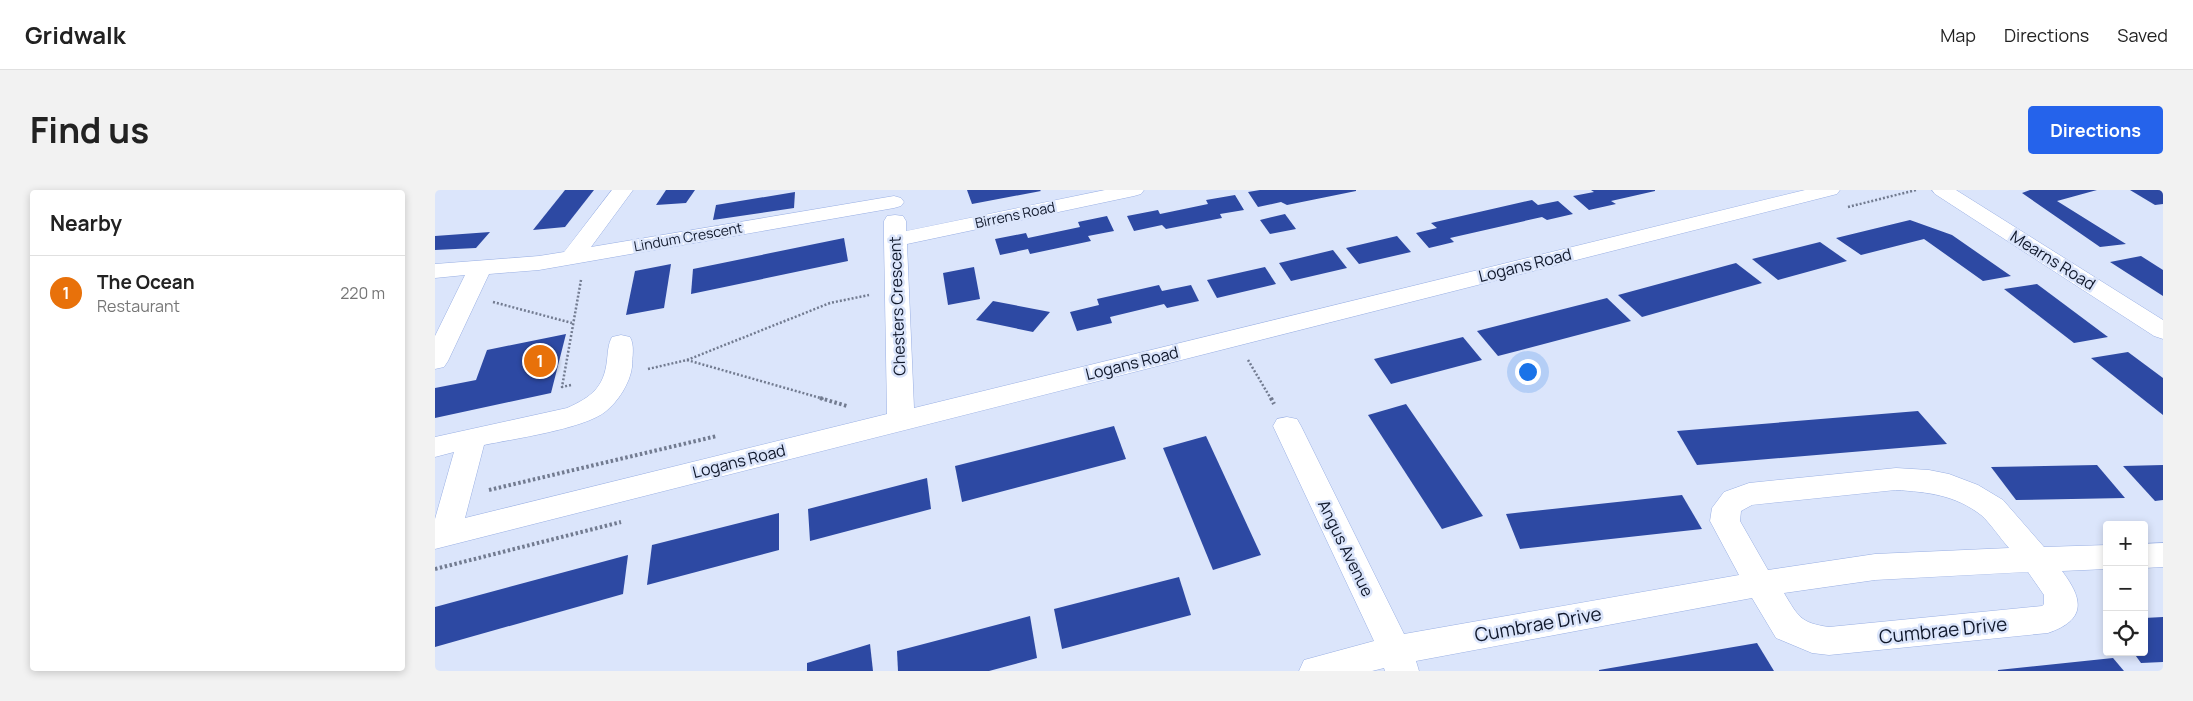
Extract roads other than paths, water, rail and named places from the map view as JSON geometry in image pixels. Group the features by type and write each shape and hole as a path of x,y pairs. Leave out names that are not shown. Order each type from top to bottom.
{"street":[{"path":"579,256 623,190"},
{"name":"Birrens Road","path":"895,240 1134,190"},
{"name":"Logans Road","path":"441,536 1830,190"},
{"name":"Mearns Road","path":"1942,190 2163,330"},
{"name":"Lindum Crescent","path":"435,271 539,263 894,196"},
{"name":"Chesters Crescent","path":"894,196 901,421"},
{"path":"435,361 481,267"},
{"path":"435,446 574,416 595,406 608,393 618,374 621,343"},
{"name":"Angus Avenue","path":"1287,426 1399,661"},
{"path":"441,536 455,498 472,438"},
{"name":"Cumbrae Drive","path":"1896,478 1929,481 1968,493 1992,508 2037,560 2060,593 2061,611 2049,619 1829,641 1812,639 1788,628 1760,584 1725,521 1727,508 1734,500 1749,494 1896,478"},
{"path":"2148,556 2163,555"},
{"name":"Cumbrae Drive","path":"1316,671 1399,661 1760,584 1883,567 2103,557"}],"place":[{"name":"The Ocean","path":"540,361"}]}
